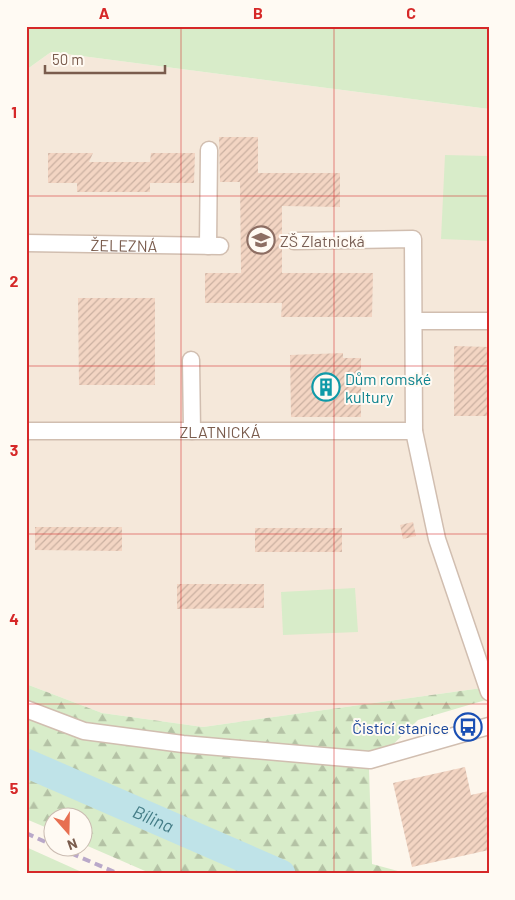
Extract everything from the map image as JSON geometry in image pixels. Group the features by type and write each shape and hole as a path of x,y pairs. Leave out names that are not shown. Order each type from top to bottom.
{"street":[{"name":"ŽELEZNÁ","path":"26,243 214,246 209,150"},
{"path":"294,241 413,240 414,431 437,539 489,692"},
{"path":"414,321 489,322"},
{"path":"192,360 192,431"},
{"name":"ZLATNICKÁ","path":"26,431 414,431"},
{"path":"26,708 84,731 183,744 370,760 489,726"}],"shaded area":[{"path":"51,52 489,109 489,687 203,727 102,713 26,684 26,70"}],"green space":[{"path":"26,26 489,26 489,109 51,52 26,70"},
{"path":"445,155 489,156 489,241 441,239"},
{"path":"355,588 358,632 283,635 281,592"},
{"path":"26,684 102,713 203,727 489,687 489,699 418,720 369,768 372,864 409,874 152,874 92,848 92,808 42,808 42,826 26,819"},
{"path":"26,847 42,854 42,858 50,858 86,874 26,874"}],"building":[{"name":"ZŠ Zlatnická","path":"219,137 258,137 258,173 340,173 340,207 282,206 282,273 373,273 372,317 281,317 282,303 205,303 205,273 241,273 240,182 220,182"},
{"path":"48,153 93,153 89,162 150,162 151,153 195,153 194,183 150,183 150,192 77,192 77,183 48,183"},
{"path":"78,298 155,298 155,385 79,385"},
{"path":"454,346 489,347 489,416 454,416"},
{"name":"Dům romské kultury","path":"343,353 343,358 361,358 361,417 291,417 290,355"},
{"path":"413,522 416,536 403,539 400,525"},
{"path":"35,527 122,527 122,551 35,550"},
{"path":"255,528 342,528 342,552 255,552"},
{"path":"177,584 264,584 264,608 177,609"},
{"path":"465,767 471,795 489,791 489,850 412,867 393,783"}],"waterway":[{"name":"Bílina","path":"26,763 281,874"}],"railway":[{"path":"26,833 42,840"},
{"path":"82,858 119,874"}],"place":[{"name":"ZŠ Zlatnická","path":"261,240"},
{"name":"Dům romské kultury","path":"326,387"},
{"name":"Čistící stanice","path":"468,727"}]}
